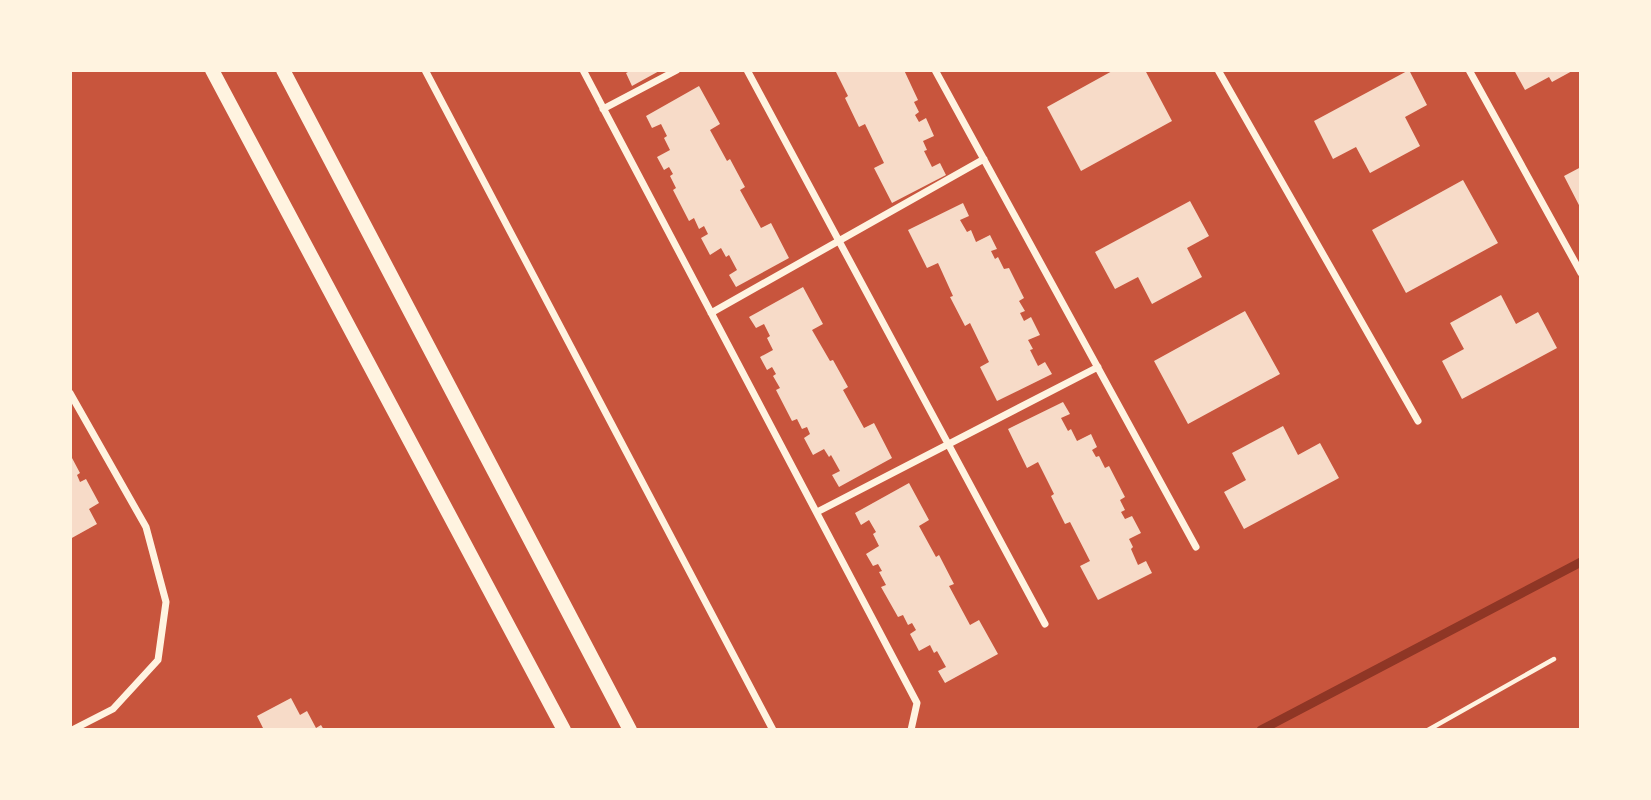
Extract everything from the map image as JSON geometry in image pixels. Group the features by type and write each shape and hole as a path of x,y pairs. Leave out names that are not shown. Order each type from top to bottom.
{"main road":[{"path":"212,70 564,730"},
{"path":"283,70 630,730"}],"street":[{"path":"425,70 773,730"},
{"path":"583,70 917,703 911,730"},
{"path":"603,109 677,70"},
{"path":"747,70 1045,624"},
{"path":"935,70 1196,547"},
{"path":"1218,70 1418,421"},
{"path":"1469,70 1581,273"},
{"path":"711,313 984,159"},
{"path":"817,512 1098,367"},
{"path":"70,393 146,527 166,603 158,660 113,709 72,730"}],"path":[{"path":"1428,730 1554,659"}],"building":[{"path":"632,70 661,70 632,86 626,73"},
{"path":"835,70 904,70 918,100 914,102 919,112 915,115 919,122 926,118 934,136 923,141 927,150 924,151 932,167 940,163 946,175 892,203 874,168 884,163 865,124 859,127"},
{"path":"1114,70 1145,70 1172,121 1081,171 1047,107"},
{"path":"1409,70 1427,105 1405,117 1420,146 1370,173 1356,147 1333,159 1314,121"},
{"path":"1514,70 1574,70 1552,82 1549,77 1525,90"},
{"path":"699,86 720,124 710,130 745,187 740,190 761,228 771,223 789,258 736,287 729,275 737,270 729,255 726,257 721,248 710,255 701,238 708,234 704,226 699,229 694,218 689,221 673,190 676,188 670,176 673,174 669,167 664,170 657,157 670,150 664,138 667,136 661,124 652,128 646,116"},
{"path":"1581,167 1581,209 1564,176"},
{"path":"1463,180 1498,243 1406,293 1372,230"},
{"path":"1190,201 1209,236 1187,248 1202,277 1152,304 1138,277 1115,289 1095,252"},
{"path":"963,203 969,216 960,220 967,232 971,230 976,242 990,235 997,249 991,251 995,259 998,257 1004,269 1009,268 1024,298 1019,301 1025,311 1020,313 1024,321 1031,317 1040,335 1028,340 1033,349 1030,350 1038,366 1045,362 1052,374 997,401 980,367 989,362 970,323 965,326 950,297 953,296 938,263 927,268 908,230"},
{"path":"803,287 823,324 812,330 848,387 843,390 864,428 874,423 892,458 839,487 832,475 840,471 831,455 829,457 824,449 813,455 804,438 810,434 807,427 802,429 797,419 792,421 776,390 780,388 773,376 776,374 772,367 767,370 760,357 773,350 767,338 770,336 764,324 756,328 749,317"},
{"path":"1501,295 1516,324 1538,312 1557,348 1462,399 1442,361 1464,349 1450,323"},
{"path":"1245,311 1280,374 1188,424 1154,361"},
{"path":"1063,402 1070,414 1061,418 1068,431 1071,429 1077,441 1091,434 1097,447 1092,450 1096,457 1099,456 1105,468 1109,466 1125,497 1120,500 1125,510 1121,512 1125,519 1132,516 1141,533 1129,539 1133,547 1131,549 1138,565 1146,561 1152,573 1098,600 1080,566 1090,561 1070,522 1065,524 1038,462 1027,468 1008,429"},
{"path":"1283,426 1298,455 1320,443 1339,478 1244,529 1224,492 1246,480 1232,453"},
{"path":"72,458 80,473 77,475 80,482 86,479 99,503 89,509 97,524 70,539 70,460"},
{"path":"909,483 929,520 919,526 936,557 939,555 954,584 949,586 970,625 979,620 998,654 945,683 938,671 946,667 937,651 934,653 930,645 919,651 910,634 916,630 912,623 908,625 903,615 898,617 881,587 886,585 879,572 882,571 878,564 873,566 866,554 879,546 873,534 876,532 869,520 861,525 855,513"},
{"path":"291,698 300,715 307,711 316,728 321,725 324,730 264,730 257,716"}],"waterway":[{"path":"1261,730 1581,562"}]}
